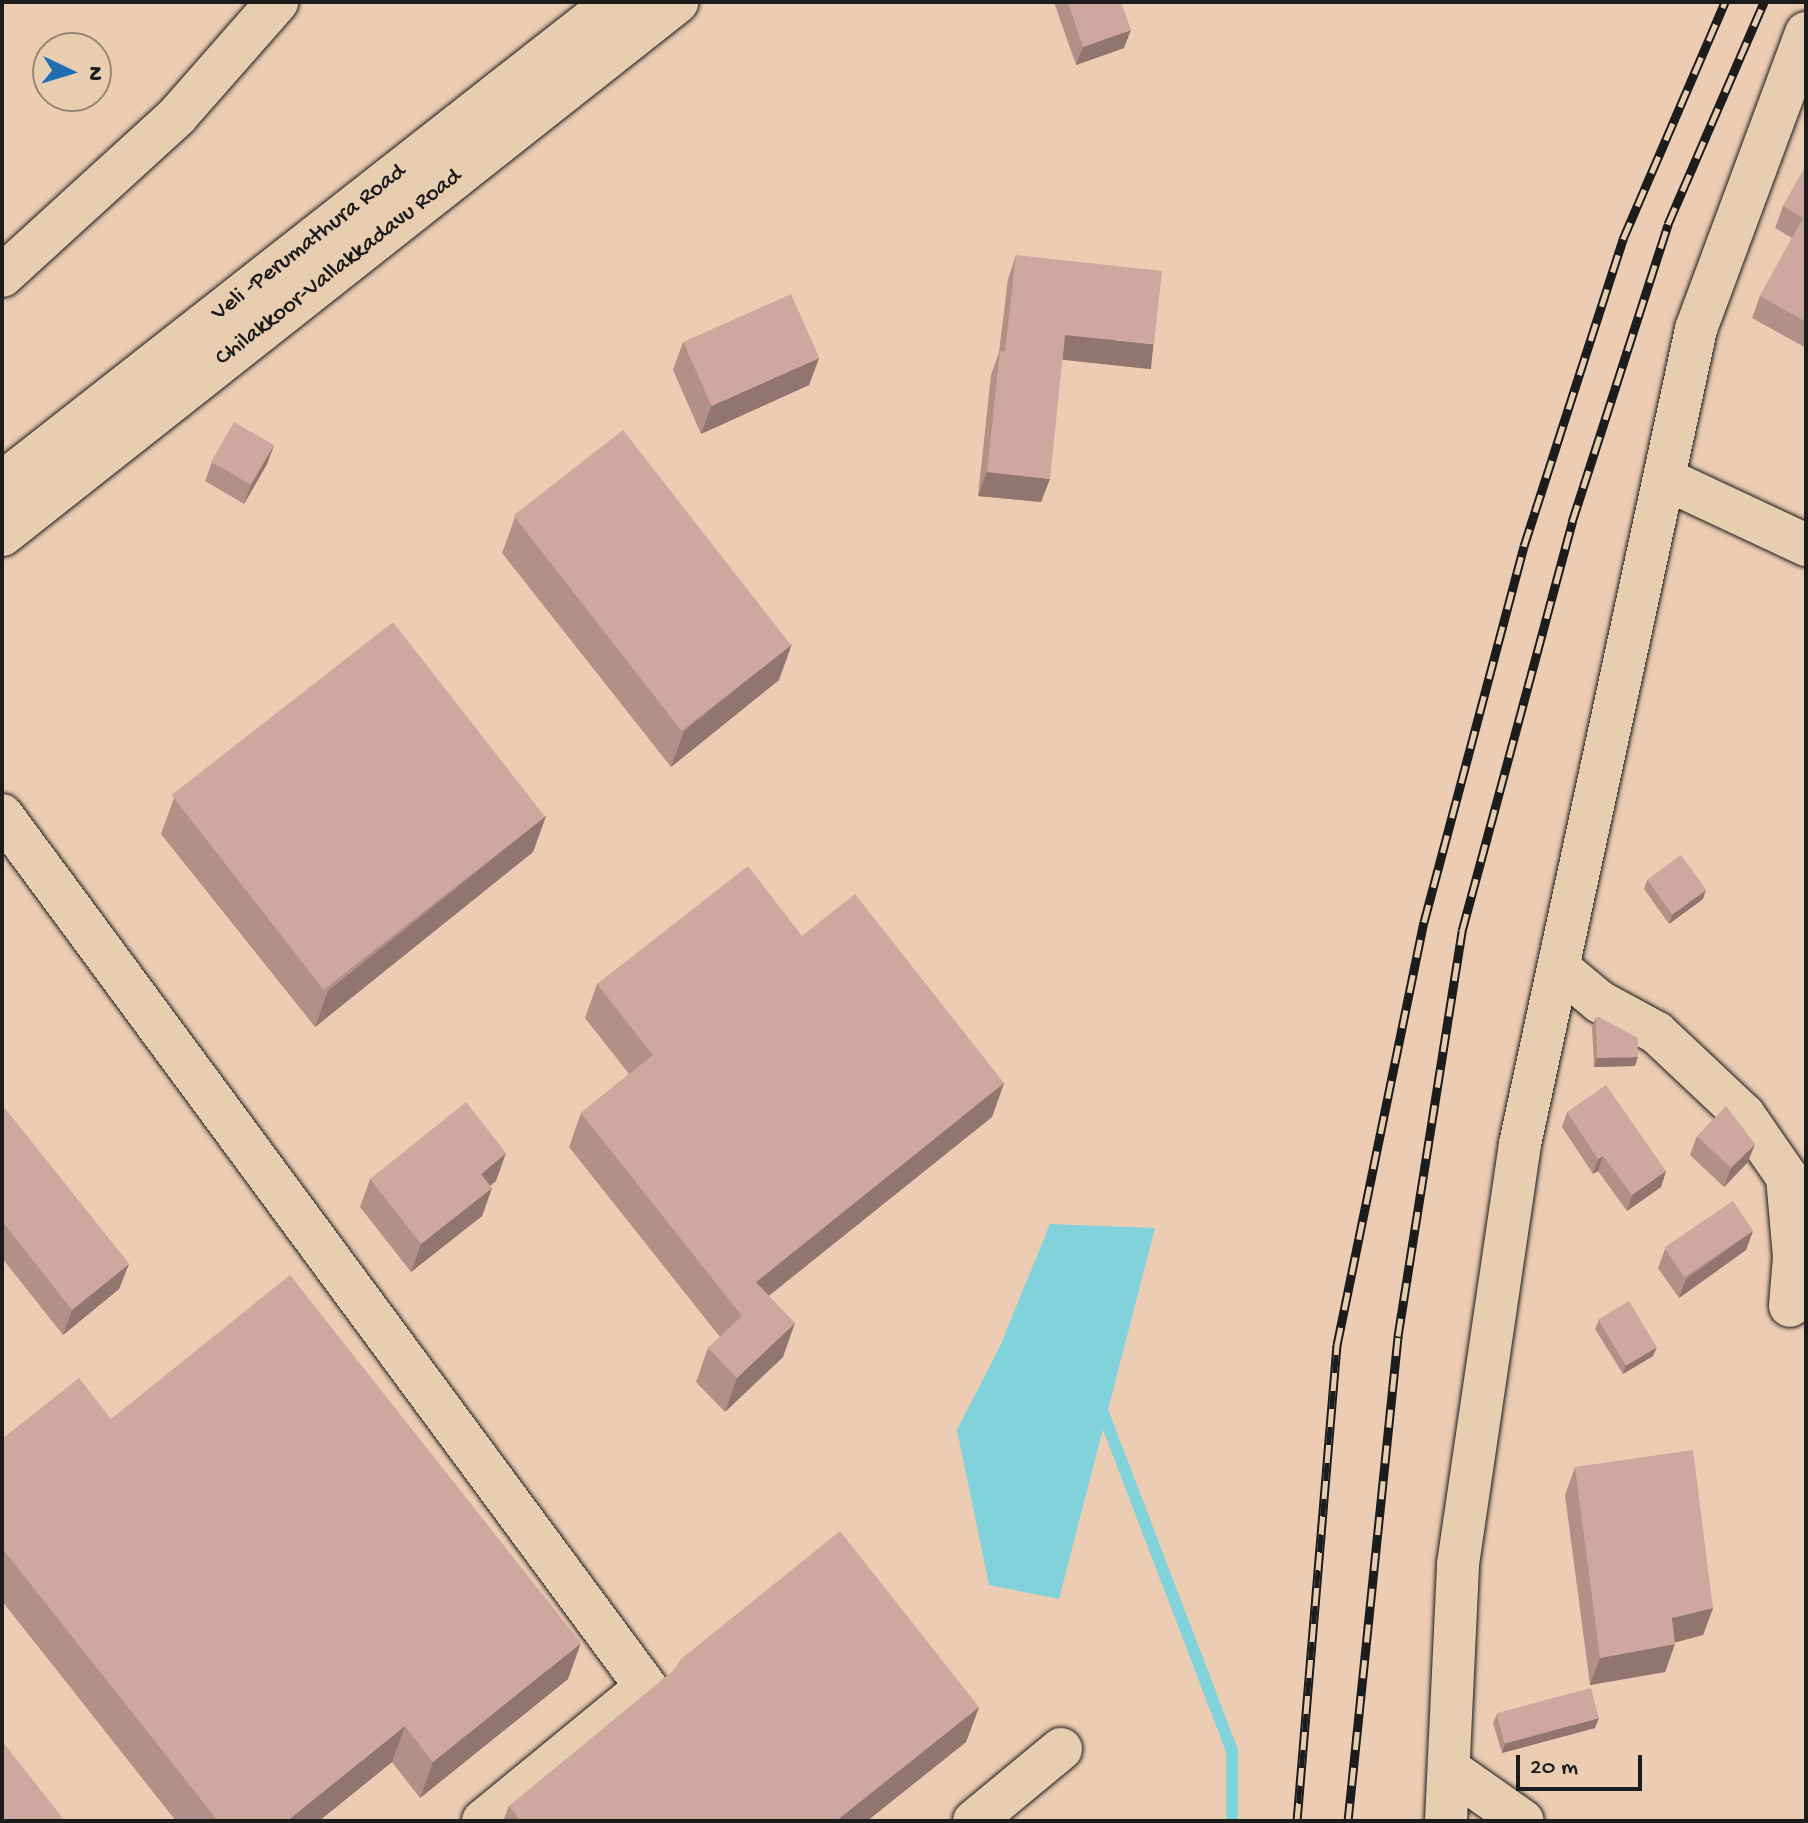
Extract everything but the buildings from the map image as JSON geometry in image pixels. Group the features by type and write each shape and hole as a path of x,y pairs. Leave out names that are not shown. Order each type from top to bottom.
{"main road":[{"name":"Veli -Perumathura Road","path":"2,484 616,2"},
{"name":"Chilakkoor-Vallakkadavu Road","path":"2,534 676,2"}],"street":[{"path":"2,276 177,116 277,2"},
{"path":"1446,1821 1458,1564 1520,1144 1696,329 1806,33"},
{"path":"1665,479 1806,545"},
{"path":"2,815 646,1687 483,1821"},
{"path":"1559,968 1600,1002 1657,1033 1744,1115 1787,1177 1794,1257 1790,1306"},
{"path":"974,1821 1061,1749"},
{"path":"1449,1769 1523,1821"}],"water":[{"path":"1050,1224 1155,1228 1059,1599 989,1585 957,1430 1000,1346"}],"waterway":[{"path":"1100,1405 1232,1750 1232,1821"}],"railway":[{"path":"1297,1821 1337,1345 1424,922 1524,546 1623,239 1725,2"},
{"path":"1348,1821 1398,1336 1462,931 1572,522 1668,224 1764,2"}]}
